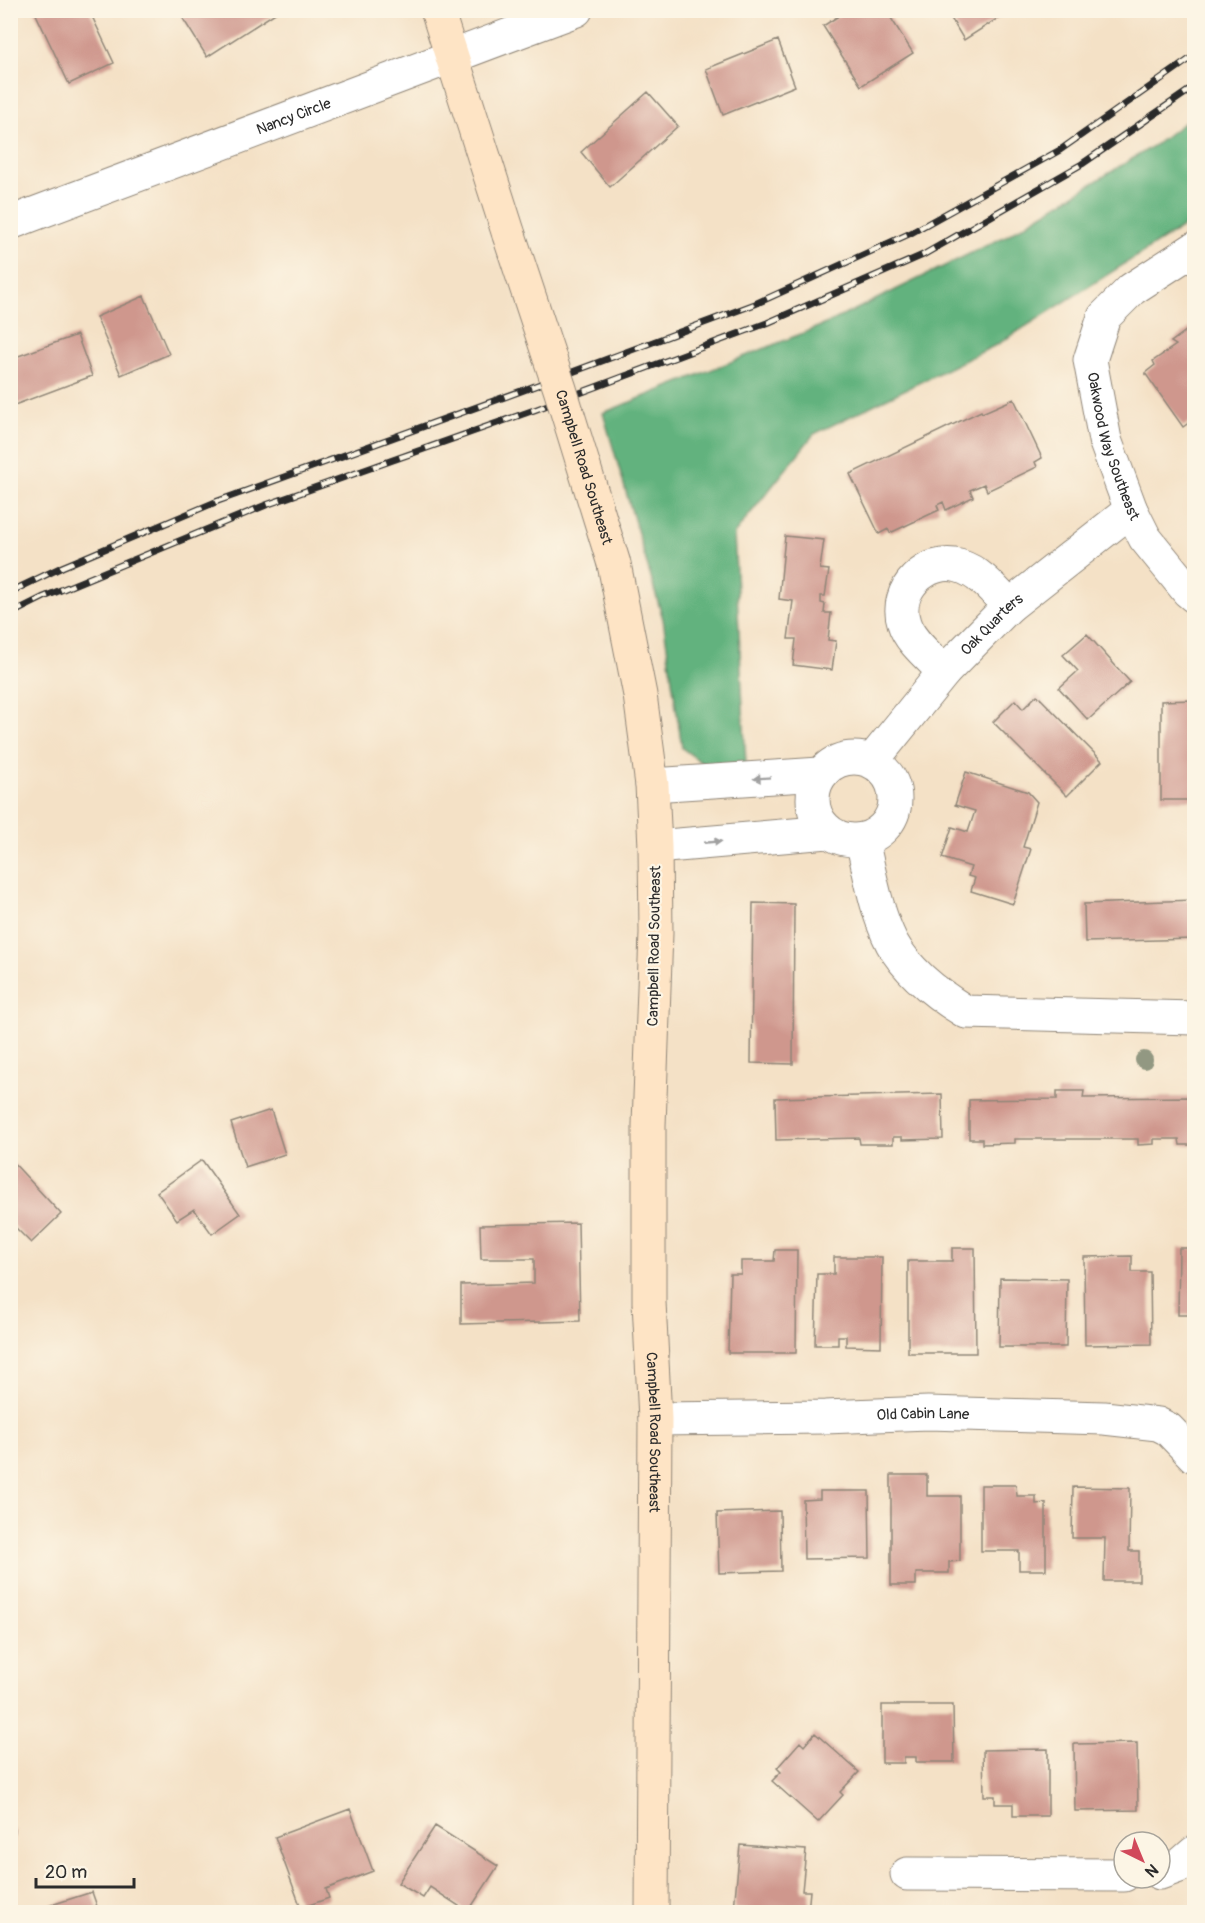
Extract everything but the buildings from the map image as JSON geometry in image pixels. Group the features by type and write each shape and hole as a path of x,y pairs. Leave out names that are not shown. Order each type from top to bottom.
{"street":[{"name":"Campbell Road Southeast","path":"437,10 614,564 640,695 652,785 656,933 649,1125 648,1302 655,1419 652,1912"},
{"name":"Nancy Circle","path":"10,223 576,10"},
{"name":"Oakwood Way Southeast","path":"1194,249 1132,289 1104,317 1090,360 1105,440 1131,510 1145,538 1194,596"},
{"name":"Oak Quarters","path":"872,761 944,672 1009,606 1131,510"},
{"path":"944,672 904,625 901,609 904,592 916,579 928,569 944,563 960,566 981,578 1009,606"},
{"path":"844,758 872,761 884,770 892,783 896,797 894,812 887,825 875,835 862,840 836,837 828,832 818,820 813,809 814,784 820,774 831,764 844,758"},
{"path":"652,785 820,774"},
{"path":"655,847 828,832"},
{"path":"862,840 877,901 892,943 911,969 950,1002 966,1012 1194,1018"},
{"name":"Old Cabin Lane","path":"655,1419 825,1418 928,1413 1104,1418 1158,1424 1191,1445"},
{"path":"1172,1869 1193,1856"},
{"path":"907,1874 1112,1875"}],"green space":[{"path":"1194,115 1194,220 998,344 814,434 734,534 746,765 705,765 682,748 663,619 603,413 828,323 1008,235 1155,145"}],"railway":[{"path":"10,592 62,567 218,501 755,304 911,233 1060,150 1194,56"},
{"path":"10,614 44,597 266,505 537,409 767,323 923,255 1082,164 1194,87"}]}
